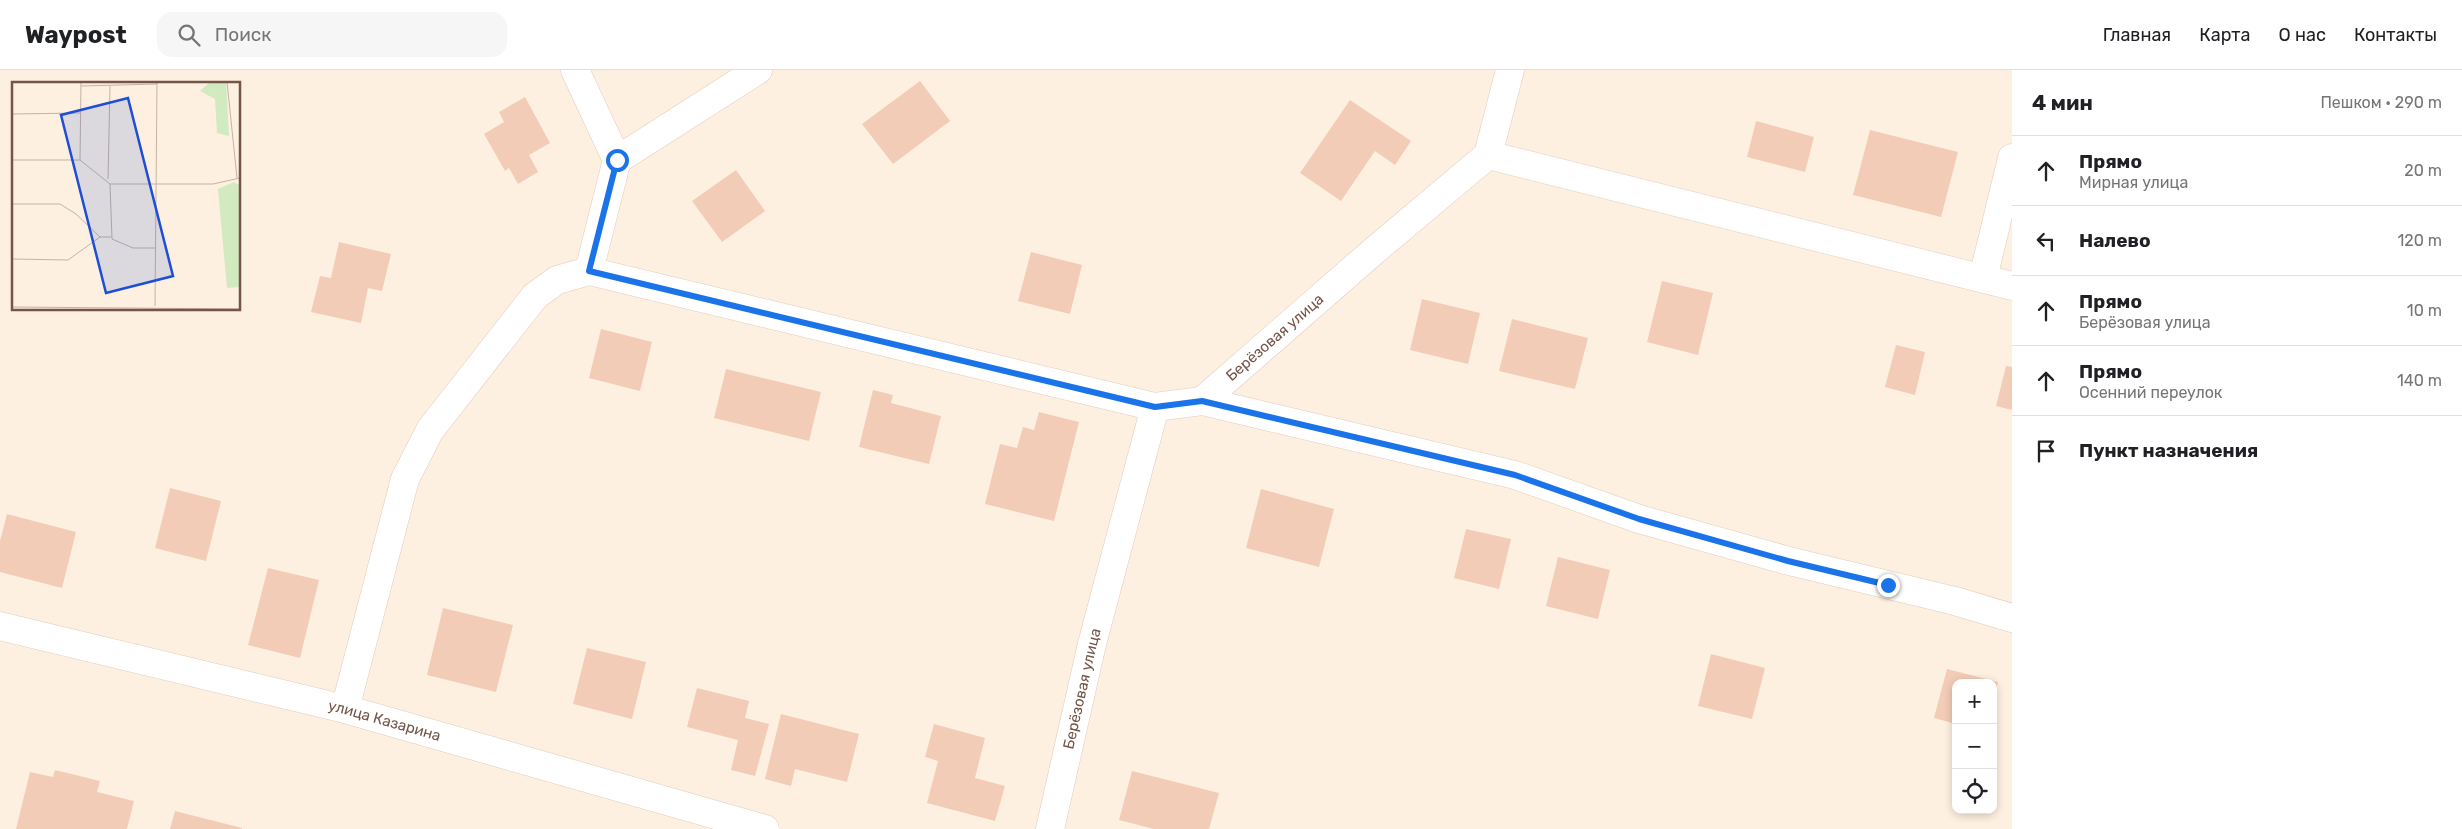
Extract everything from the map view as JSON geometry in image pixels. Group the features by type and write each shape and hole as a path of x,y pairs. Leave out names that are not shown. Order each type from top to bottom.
{"street":[{"path":"575,70 617,160 589,271"},
{"path":"617,160 758,70"},
{"path":"1510,70 1488,155 2012,286"},
{"name":"Берёзовая улица","path":"1202,401 1375,250 1488,155"},
{"path":"1983,278 2012,158"},
{"path":"345,709 405,479 430,430 535,296 557,280 589,271 1155,407 1202,401 1515,475 1665,527 1788,561 1955,601 2012,618"},
{"name":"Берёзовая улица","path":"1050,829 1092,644 1155,407"},
{"name":"улица Казарина","path":"0,626 345,709 765,829"}],"building":[{"path":"920,81 950,121 893,164 862,124"},
{"path":"525,97 550,143 529,155 538,172 518,184 509,168 505,171 484,134 504,122 499,112"},
{"path":"1350,100 1411,141 1395,165 1375,151 1341,201 1300,173"},
{"path":"1756,121 1814,137 1805,172 1747,157"},
{"path":"1870,130 1958,152 1941,217 1853,195"},
{"path":"736,170 765,211 722,242 692,201"},
{"path":"339,242 391,254 382,291 368,288 361,323 311,312 320,276 331,278"},
{"path":"1031,252 1082,265 1070,314 1018,301"},
{"path":"1662,281 1713,293 1698,355 1647,342"},
{"path":"1422,299 1480,313 1468,364 1410,350"},
{"path":"1512,319 1588,338 1575,389 1499,371"},
{"path":"601,329 652,342 640,391 589,378"},
{"path":"1896,345 1925,352 1915,395 1885,387"},
{"path":"2006,366 2012,367 2012,410 1996,406"},
{"path":"726,369 821,392 809,441 714,418"},
{"path":"873,390 893,395 891,403 941,416 929,464 859,447"},
{"path":"1039,412 1079,422 1054,521 985,504 1000,444 1017,448 1023,427 1034,430"},
{"path":"170,488 221,501 206,561 155,548"},
{"path":"1261,489 1334,509 1319,567 1246,548"},
{"path":"7,514 76,532 62,588 0,572 0,541"},
{"path":"1466,529 1511,539 1499,589 1454,578"},
{"path":"1558,557 1610,570 1598,619 1546,606"},
{"path":"268,568 319,580 300,658 248,645"},
{"path":"443,608 513,625 496,692 427,675"},
{"path":"587,648 646,662 632,719 573,704"},
{"path":"1711,654 1765,668 1752,719 1698,706"},
{"path":"1947,669 1986,679 1952,679 1952,723 1934,718"},
{"path":"697,688 749,701 745,718 769,724 755,776 731,770 738,740 687,727"},
{"path":"781,714 859,734 847,782 795,769 791,786 765,779"},
{"path":"934,724 985,738 975,778 1005,786 995,821 927,803 938,761 925,757"},
{"path":"55,770 100,781 97,792 134,801 127,829 16,829 30,772 53,777"},
{"path":"1132,771 1219,793 1209,829 1154,829 1119,820"},
{"path":"175,811 242,828 242,829 170,829"}],"route":[{"path":"617,160 589,271 1155,407 1202,401 1515,475 1639,519 1788,561 1888,585"}]}
